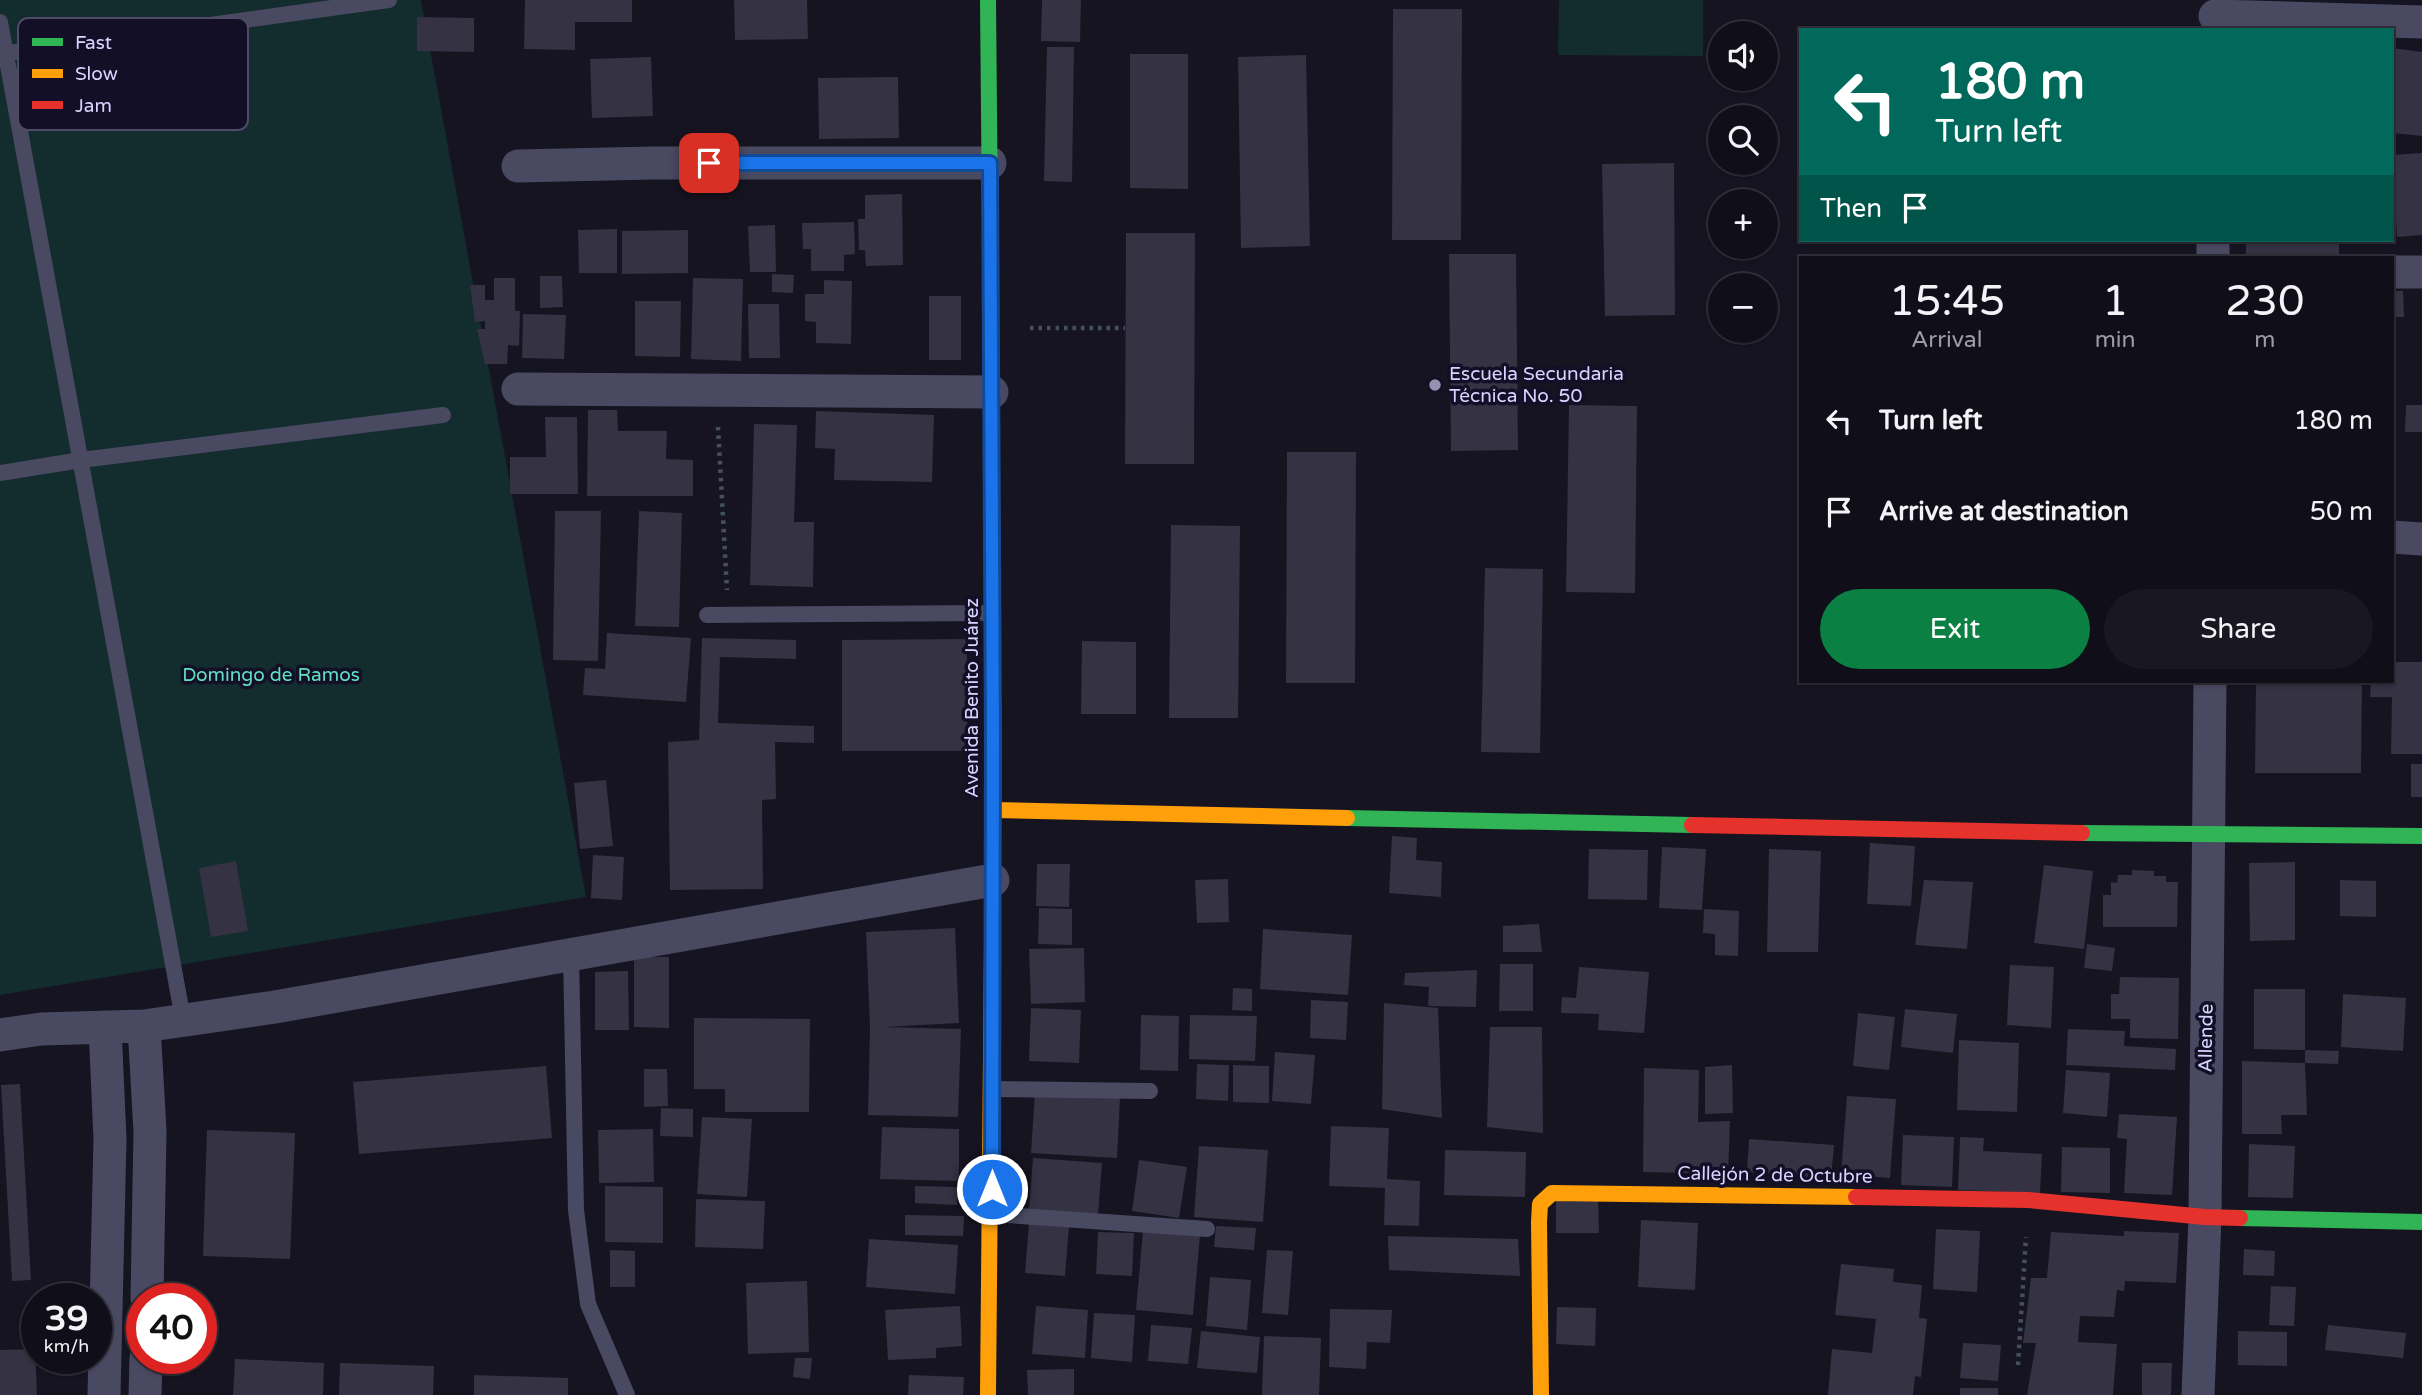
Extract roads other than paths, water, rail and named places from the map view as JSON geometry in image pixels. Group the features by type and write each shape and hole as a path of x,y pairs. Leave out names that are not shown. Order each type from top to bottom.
{"street":[{"name":"Avenida Benito Juárez","path":"988,0 993,613 992,1214 988,1395"},
{"path":"2215,15 2422,22"},
{"path":"519,166 653,163 990,163"},
{"path":"2394,272 2422,272"},
{"path":"518,389 992,392"},
{"path":"2394,537 2422,539"},
{"name":"Allende","path":"2198,1395 2204,1217 2210,683"},
{"path":"993,810 2209,836 2422,836"},
{"path":"0,1035 41,1029 144,1026 275,1007 993,880"},
{"path":"144,1026 149,1131 147,1283"},
{"path":"104,1395 110,1139 105,1027"},
{"name":"Callejón 2 de Octubre","path":"1541,1395 1539,1222 1540,1204 1552,1193 2028,1200 2204,1217 2422,1222"},
{"path":"145,1395 146,1374"}],"lane":[{"path":"248,19 389,0"},
{"path":"0,22 3,53 183,1019"},
{"path":"0,473 80,460 443,415"},
{"path":"706,615 993,613"},
{"path":"571,955 576,1210 588,1304 627,1395"},
{"path":"992,1089 1150,1091"},
{"path":"992,1214 1208,1229"}],"place":[{"name":"Escuela Secundaria Técnica No. 50","path":"1435,385"}],"park label":[{"name":"Domingo de Ramos","path":"271,675"}]}
